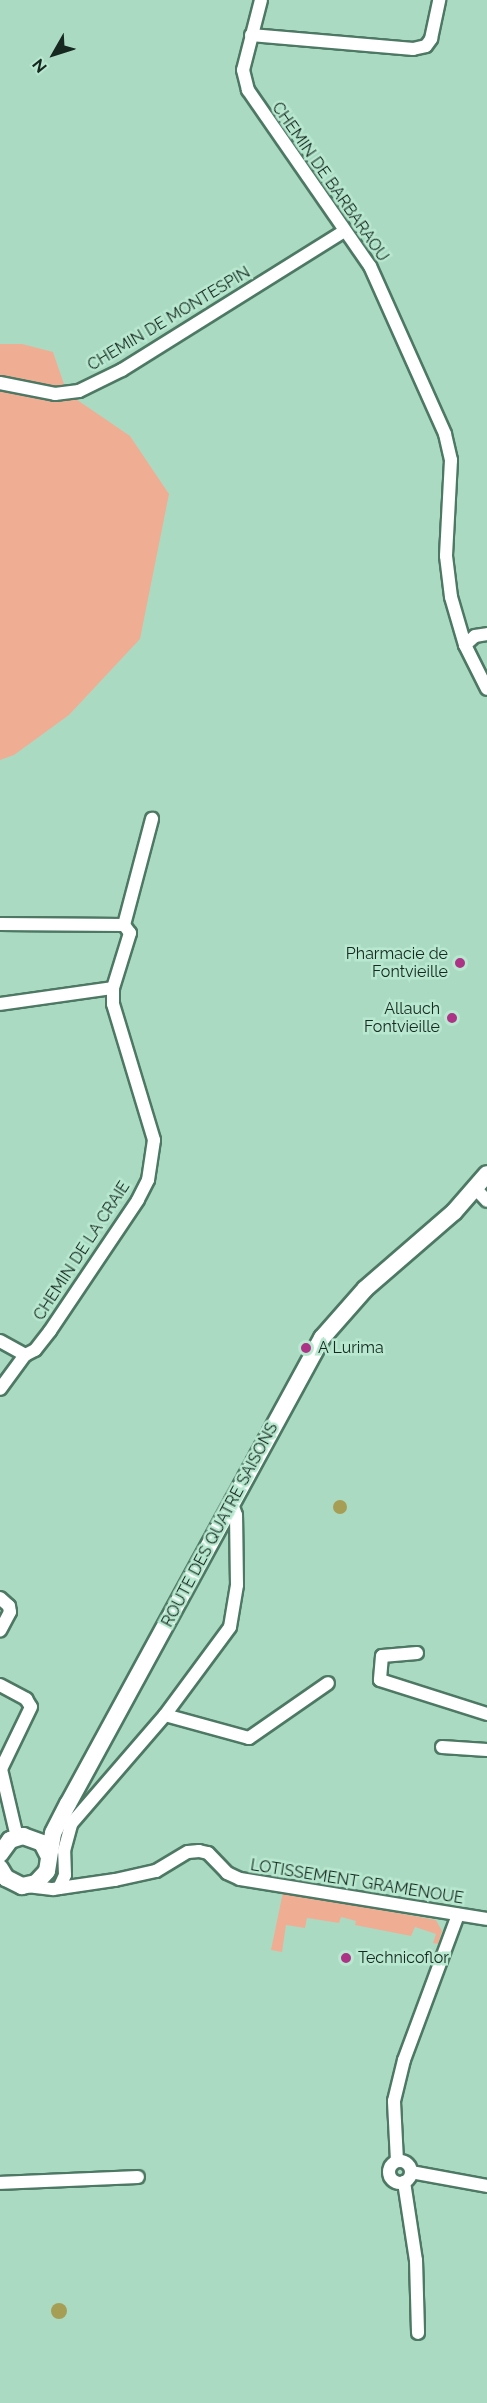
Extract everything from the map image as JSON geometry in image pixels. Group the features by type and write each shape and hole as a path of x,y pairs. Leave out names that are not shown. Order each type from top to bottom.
{"main road":[{"name":"ROUTE DES QUATRE SAISONS","path":"48,1863 68,1804 231,1501 322,1338 365,1288 484,1189"},
{"name":"ROUTE DES QUATRE SAISONS","path":"0,1854 5,1845 23,1837 68,1804"},
{"path":"0,1868 13,1885 48,1863 42,1843 23,1837"}],"street":[{"name":"CHEMIN DE BARBARAOU","path":"261,0 243,70 248,90 343,232 377,278 445,434 452,496 446,556 451,597 465,645 487,689"},
{"path":"251,35 413,49 426,46 431,39 439,0"},
{"name":"CHEMIN DE MONTESPIN","path":"0,382 55,394 79,391 122,370 343,232"},
{"path":"465,645 475,636 487,634"},
{"path":"0,924 124,925 152,819"},
{"name":"CHEMIN DE LA CRAIE","path":"0,1389 25,1355 35,1350 50,1330 148,1180 154,1140 151,1120 120,1033 113,988 130,933 124,925"},
{"path":"0,1004 113,988"},
{"path":"0,1341 25,1355"},
{"path":"58,1888 65,1875 63,1851 71,1824 165,1715 230,1627 237,1585 236,1515 231,1501"},
{"path":"0,1598 9,1606 10,1612 0,1631"},
{"path":"417,1653 382,1656 380,1680 487,1714"},
{"path":"165,1715 249,1738 328,1683"},
{"path":"0,1685 26,1699 31,1707 1,1769 23,1837"},
{"path":"442,1747 487,1750"},
{"name":"LOTISSEMENT GRAMENOUE","path":"13,1885 58,1888 156,1871 188,1852 199,1851 208,1853 227,1873 240,1879 487,1919"},
{"path":"48,1863 58,1888"},
{"path":"397,2161 394,2101 404,2060 458,1915"},
{"path":"397,2161 390,2167 389,2176 395,2182 407,2177 487,2186"},
{"path":"397,2161 408,2164 407,2177 415,2251 418,2333"},
{"path":"0,2182 138,2176"}],"shaded area":[{"path":"0,344 22,344 53,352 67,393 130,436 169,494 140,639 69,715 14,755 0,760"},
{"path":"340,1500 345,1502 347,1507 345,1512 340,1514 335,1512 333,1507 335,1502"},
{"path":"283,1892 436,1920 442,1931 438,1944 433,1943 436,1934 415,1927 411,1936 355,1925 356,1921 341,1917 339,1923 307,1918 305,1928 286,1925 282,1952 271,1950"},
{"path":"56,2303 62,2303 67,2311 65,2317 56,2319 51,2314 51,2308"}],"place":[{"name":"Pharmacie de Fontvieille","path":"460,963"},
{"name":"Allauch Fontvieille","path":"452,1018"},
{"name":"A Lurima","path":"306,1348"},
{"name":"Technicoflor","path":"346,1958"}]}
